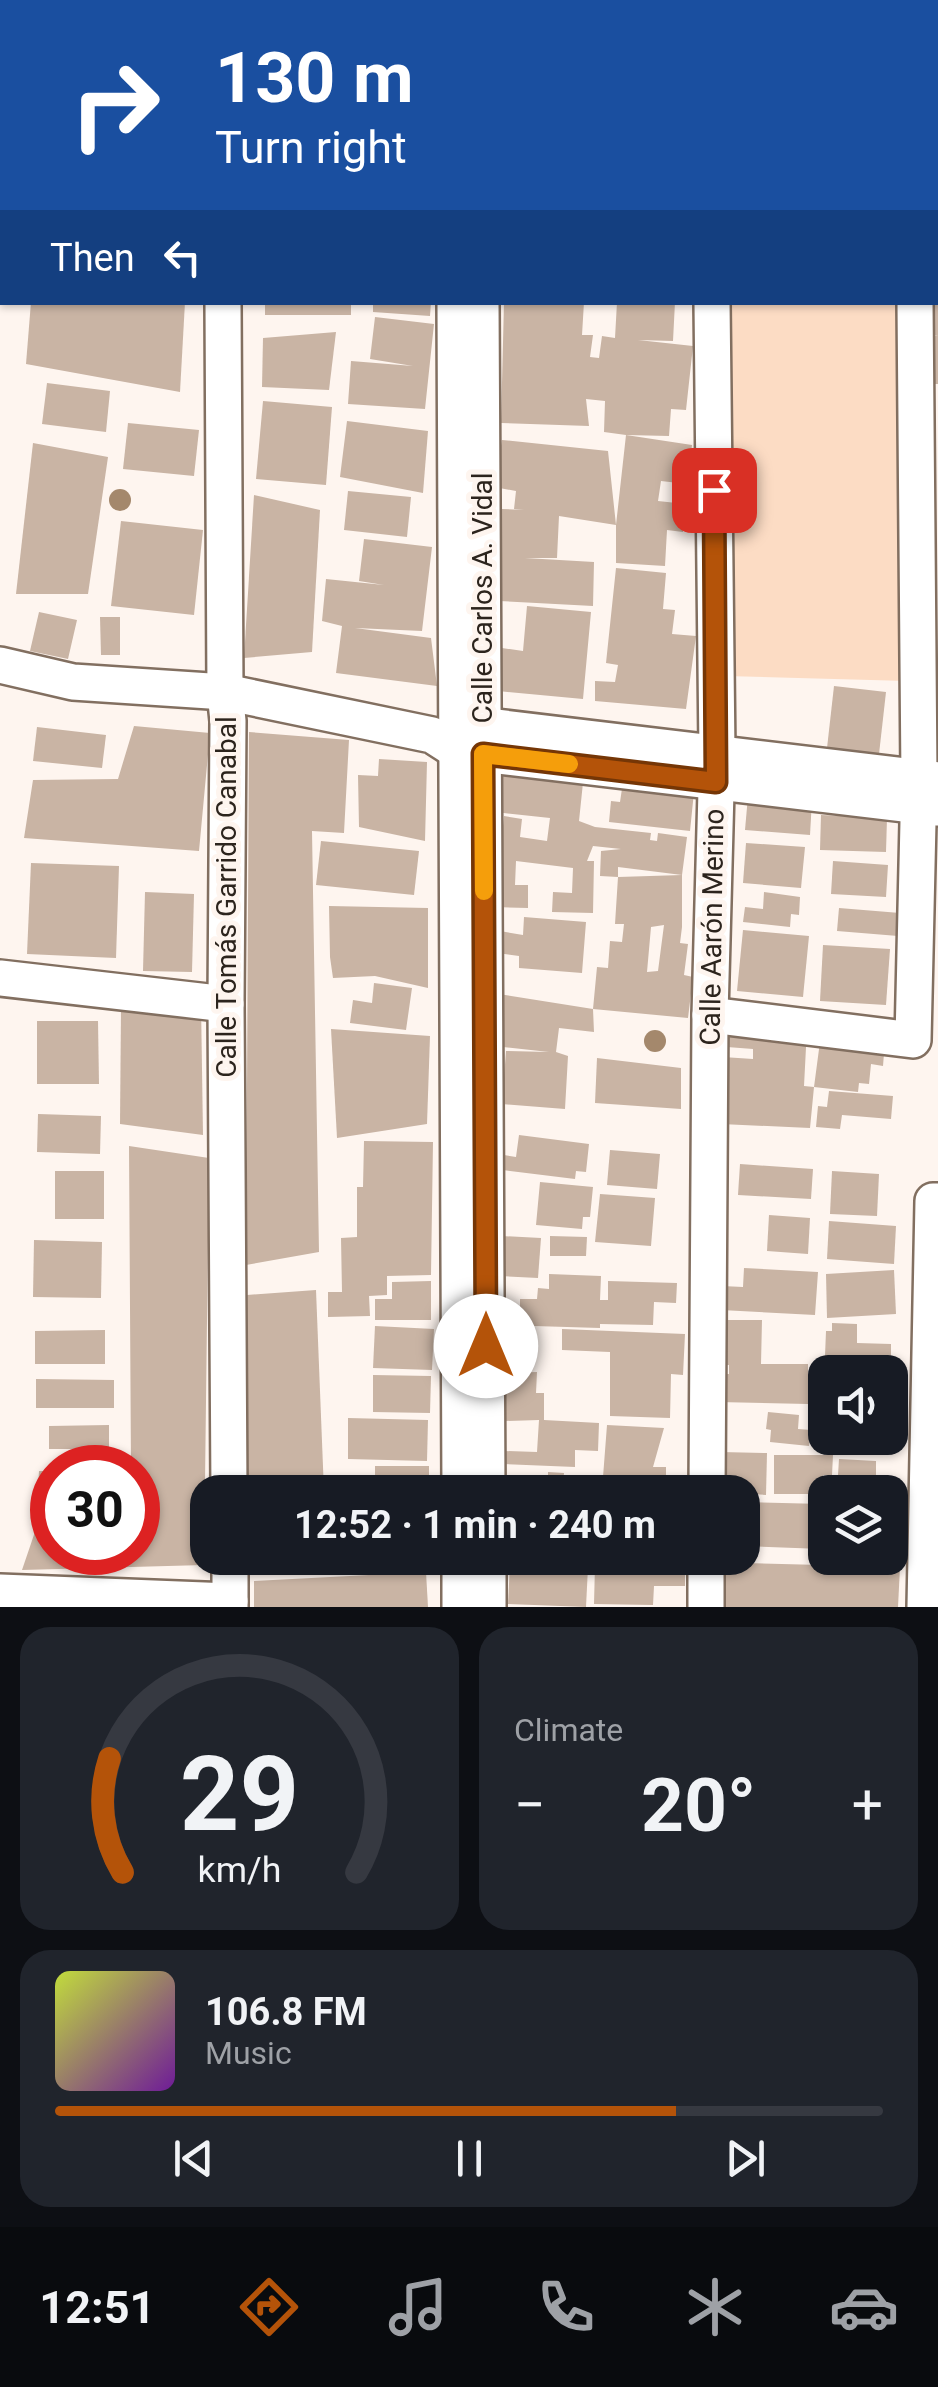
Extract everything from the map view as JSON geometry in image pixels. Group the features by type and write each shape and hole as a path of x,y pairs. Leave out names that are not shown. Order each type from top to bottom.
{"street":[{"name":"Calle Tomás Garrido Canabal","path":"222,305 228,720 229,1475"},
{"name":"Calle Carlos A. Vidal","path":"455,305 462,738 487,1475"},
{"name":"Calle Carlos A. Vidal","path":"460,1475 462,738 481,305"},
{"name":"Calle Aarón Merino","path":"707,1475 716,768 712,305"},
{"path":"710,1015 913,1040 928,793 916,305"},
{"path":"0,665 73,682 225,692 462,738 928,793"},
{"path":"0,978 226,1004"},
{"path":"925,1607 935,1201"},
{"path":"0,1592 230,1604 230,1575"},
{"path":"460,1575 460,1607"},
{"path":"488,1575 488,1607"},
{"path":"706,1575 706,1607"}],"shaded area":[{"path":"722,305 905,305 907,681 725,676"}],"building":[{"path":"31,305 185,305 180,392 26,364"},
{"path":"265,305 351,305 351,315 265,315"},
{"path":"373,305 431,305 430,316 373,312"},
{"path":"504,305 584,305 582,335 593,335 590,357 599,358 602,336 615,338 617,305 675,305 673,341 638,340 693,346 686,410 671,409 669,436 604,432 605,401 586,399 589,426 501,423"},
{"path":"933,305 938,305 938,336 931,335"},
{"path":"375,317 434,324 425,409 348,404 351,361 413,366 370,359"},
{"path":"336,332 329,390 262,387 263,338"},
{"path":"935,336 938,384 931,384"},
{"path":"47,383 110,391 106,432 42,424"},
{"path":"263,401 332,407 326,485 256,479"},
{"path":"347,421 428,431 423,493 340,477"},
{"path":"128,423 199,430 194,476 123,469"},
{"path":"626,435 692,445 687,484 661,481 658,501 686,504 683,532 667,530 665,566 616,563"},
{"path":"502,440 608,451 616,525 559,516 557,558 525,558 594,562 593,606 499,601 502,509 524,510 514,509 516,491 494,487"},
{"path":"33,443 108,457 88,594 16,594"},
{"path":"348,491 411,497 407,537 344,530"},
{"path":"254,495 320,510 312,652 244,658"},
{"path":"121,521 203,530 194,615 111,606"},
{"path":"364,539 432,547 422,631 355,628 431,638 437,686 336,673 342,626 322,621 326,579 384,585 359,581"},
{"path":"616,568 666,573 663,609 675,610 672,634 696,636 686,709 595,701 595,681 615,682 618,665 606,663"},
{"path":"527,606 591,612 583,699 498,691 502,648 523,651"},
{"path":"39,612 77,620 68,659 30,651"},
{"path":"100,617 120,617 120,655 101,655"},
{"path":"834,686 886,692 878,763 826,757"},
{"path":"134,726 210,733 199,851 24,838 33,780 118,779"},
{"path":"37,727 106,735 102,768 33,761"},
{"path":"249,732 349,740 344,833 312,831 319,1252 246,1265"},
{"path":"379,759 427,762 425,841 359,827 358,775 378,776"},
{"path":"500,765 584,773 579,821 595,827 651,833 650,840 657,841 658,833 687,837 682,875 618,867 618,877 600,876 601,851 621,849 593,846 587,861 594,861 593,913 552,912 553,892 572,893 573,868 516,861 515,885 528,885 528,908 495,907 504,816 522,819 520,837 547,841 550,818 495,812"},
{"path":"623,782 695,782 690,831 609,822 611,801 620,802"},
{"path":"748,796 812,800 810,835 745,830"},
{"path":"821,815 887,818 886,852 820,850"},
{"path":"321,841 419,851 414,895 316,885"},
{"path":"746,843 805,847 801,888 743,883"},
{"path":"833,861 888,865 886,897 831,894"},
{"path":"31,863 119,866 116,958 27,954"},
{"path":"682,875 680,943 688,944 684,975 693,977 688,1018 593,1009 597,967 608,968 610,941 622,942 624,924 615,924 618,877","holes":["664,925 658,971 647,972 651,927"]},
{"path":"145,892 194,894 192,972 143,971"},
{"path":"764,892 800,897 799,915 791,914 790,927 743,922 745,907 763,909"},
{"path":"329,906 428,908 428,988 375,976 333,978"},
{"path":"839,908 900,913 898,936 837,931"},
{"path":"524,917 586,922 582,973 519,968 519,956 497,953 500,931 523,935"},
{"path":"743,930 809,936 803,997 737,991"},
{"path":"823,945 890,949 886,1005 820,1001"},
{"path":"374,983 412,988 406,1030 350,1023 353,1000 372,1003"},
{"path":"499,994 593,1009 594,1032 559,1028 556,1052 568,1056 565,1109 502,1104 506,1051 549,1052 493,1046"},
{"path":"201,1003 203,1135 120,1124 121,1009"},
{"path":"37,1021 98,1021 99,1084 37,1084"},
{"path":"728,1024 807,1028 804,1086 814,1087 810,1128 721,1124 723,1057 753,1059 753,1049 727,1047"},
{"path":"331,1029 430,1036 427,1124 337,1138"},
{"path":"821,1034 885,1041 883,1066 871,1064 869,1084 859,1083 858,1092 814,1087"},
{"path":"597,1058 681,1068 681,1109 595,1103"},
{"path":"829,1091 893,1096 891,1119 842,1115 840,1129 816,1127 818,1106 827,1107"},
{"path":"38,1114 101,1116 100,1154 37,1152"},
{"path":"519,1135 589,1144 586,1172 576,1171 575,1179 503,1170 504,1155 516,1157"},
{"path":"364,1141 433,1142 431,1275 387,1276 387,1295 369,1296 370,1316 328,1317 328,1292 342,1292 341,1238 357,1237 357,1187 363,1187"},
{"path":"129,1146 209,1158 205,1475 190,1475 190,1565 160,1566 160,1445 131,1445"},
{"path":"610,1150 660,1154 657,1189 607,1185"},
{"path":"740,1164 813,1169 811,1199 738,1195"},
{"path":"55,1171 104,1171 104,1219 55,1219"},
{"path":"832,1171 879,1174 877,1216 830,1214"},
{"path":"540,1182 593,1187 590,1217 583,1217 582,1229 536,1225"},
{"path":"600,1194 655,1198 651,1246 595,1242"},
{"path":"769,1215 810,1218 808,1254 767,1251"},
{"path":"829,1221 896,1226 894,1264 827,1259"},
{"path":"501,1236 541,1238 538,1278 499,1276"},
{"path":"550,1236 587,1237 586,1256 550,1256"},
{"path":"34,1240 102,1242 101,1298 33,1297"},
{"path":"744,1268 818,1272 815,1315 721,1310 722,1286 743,1287"},
{"path":"894,1270 896,1314 827,1318 826,1274"},
{"path":"549,1274 601,1276 600,1300 608,1300 608,1281 677,1283 676,1303 654,1302 653,1325 534,1326 534,1357 505,1357 508,1308 520,1308 520,1299 537,1299 538,1288 549,1289"},
{"path":"431,1281 431,1320 375,1320 375,1299 392,1299 392,1282"},
{"path":"316,1290 323,1475 246,1475 247,1295"},
{"path":"727,1320 762,1320 761,1364 808,1364 808,1404 718,1402 718,1374 729,1374 729,1365 719,1365 720,1330 726,1330"},
{"path":"832,1323 857,1324 857,1343 891,1344 891,1355 825,1355 826,1331 832,1331"},
{"path":"375,1326 434,1329 432,1370 373,1368"},
{"path":"562,1329 685,1334 683,1375 671,1374 670,1418 610,1416 610,1352 562,1350"},
{"path":"105,1330 105,1364 35,1364 35,1331"},
{"path":"537,1372 536,1393 544,1393 544,1420 599,1423 598,1451 575,1450 575,1467 503,1464 504,1451 537,1452 539,1420 505,1421 505,1373"},
{"path":"373,1375 431,1376 430,1413 373,1412"},
{"path":"36,1379 114,1380 114,1408 36,1408"},
{"path":"768,1412 799,1415 798,1429 808,1430 808,1446 770,1442 771,1430 766,1429"},
{"path":"348,1418 428,1420 427,1461 348,1459"},
{"path":"109,1425 109,1445 49,1445 49,1426"},
{"path":"607,1425 664,1428 653,1467 666,1467 666,1475 603,1475"},
{"path":"721,1452 767,1453 766,1495 760,1495 760,1475 720,1475"},
{"path":"774,1455 833,1455 832,1475 808,1475 808,1494 774,1494"},
{"path":"839,1459 876,1461 876,1475 838,1475"},
{"path":"375,1466 429,1466 429,1475 375,1475"},
{"path":"760,1502 808,1504 808,1548 760,1547"},
{"path":"30,1546 30,1570 22,1570"},
{"path":"760,1563 808,1565 808,1575 900,1575 898,1607 709,1607 707,1575 760,1575"},
{"path":"426,1575 428,1607 254,1607 254,1581"},
{"path":"509,1575 588,1575 586,1607 508,1604"},
{"path":"595,1575 685,1575 685,1586 654,1586 653,1605 594,1604"}],"slow traffic":[{"path":"484,891 483,754 569,764"}],"route":[{"path":"486,1346 483,754 716,782 714,490"}]}
